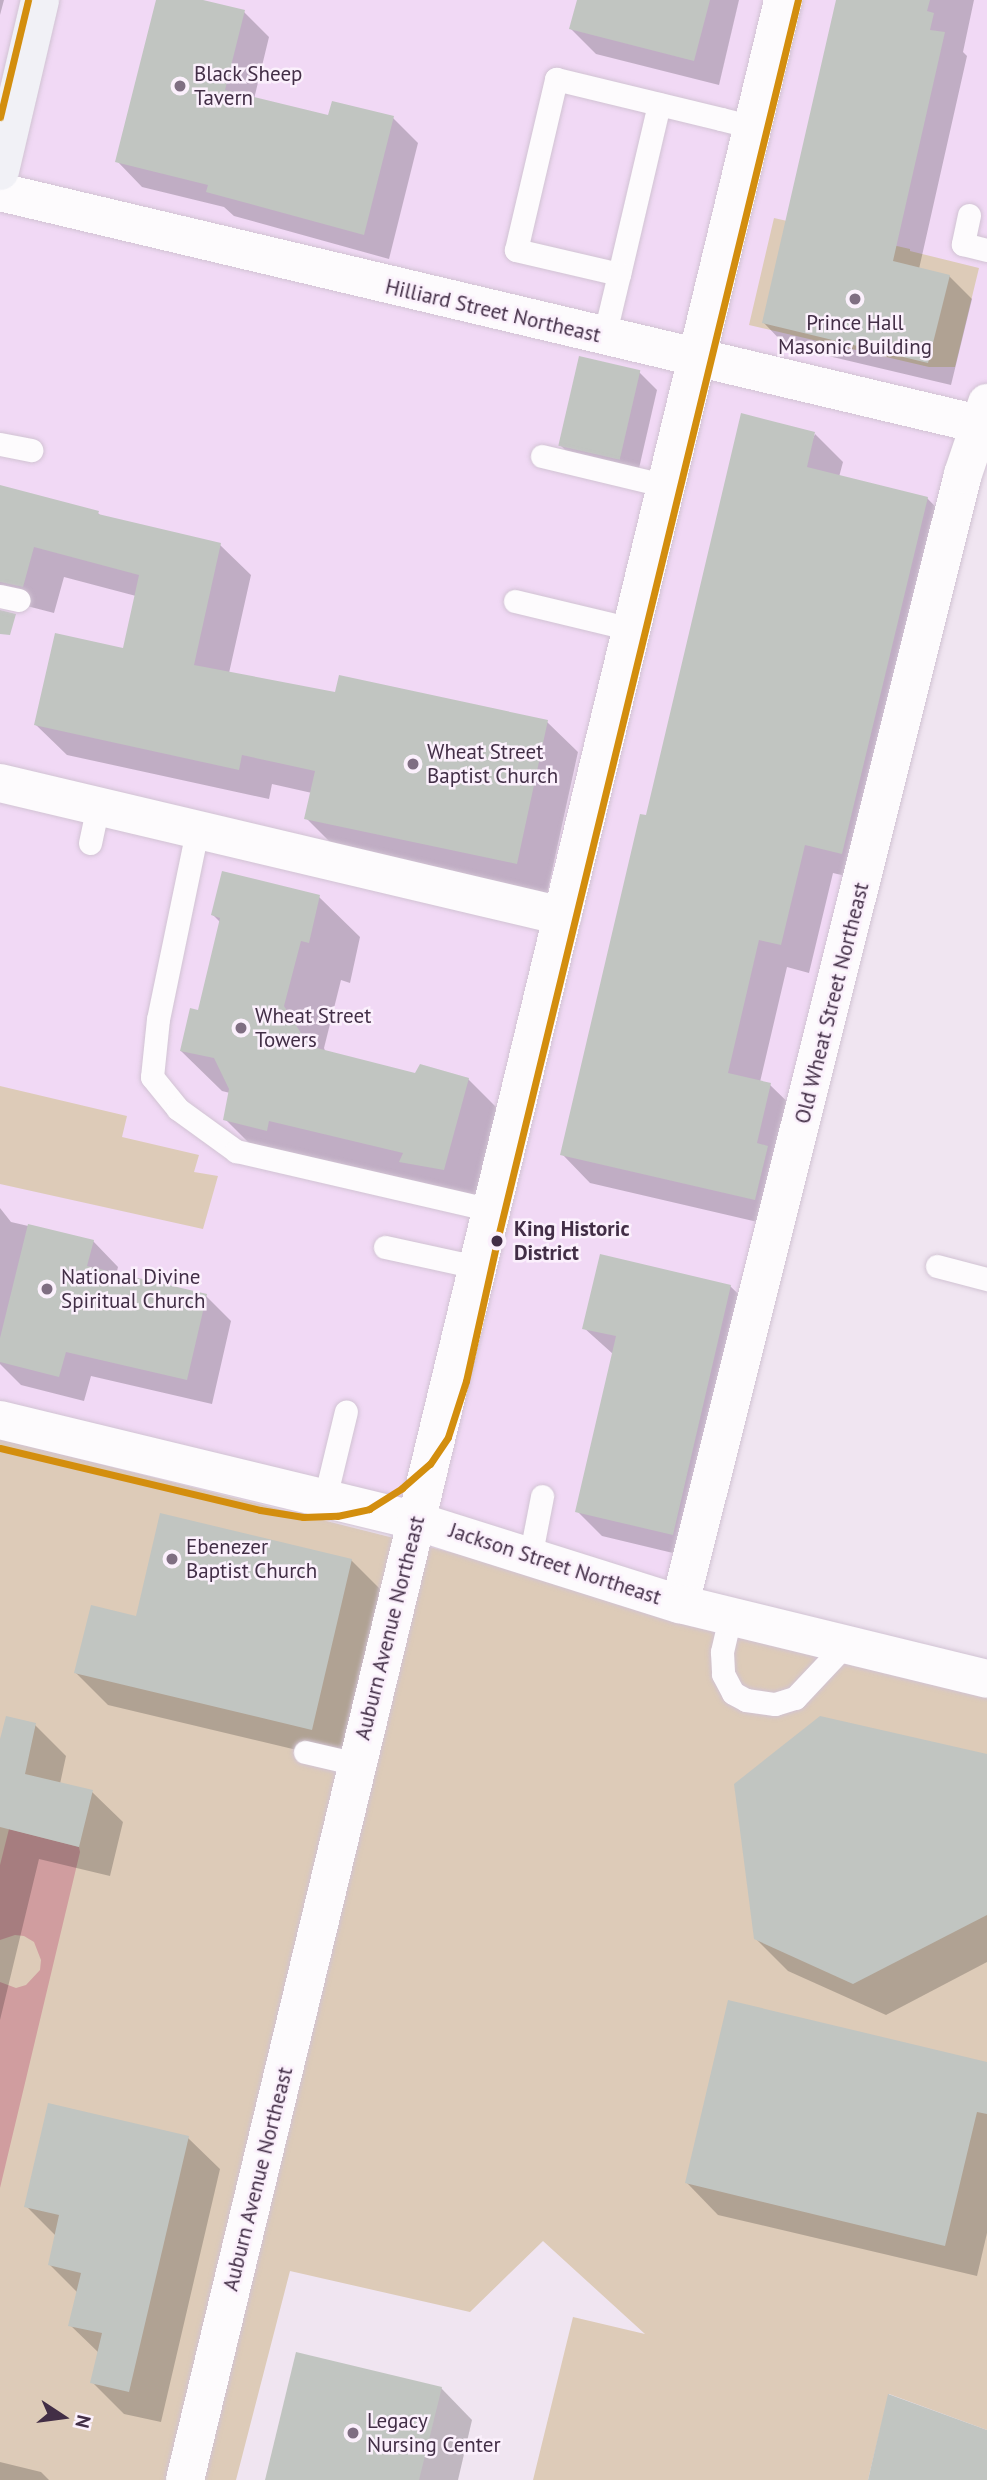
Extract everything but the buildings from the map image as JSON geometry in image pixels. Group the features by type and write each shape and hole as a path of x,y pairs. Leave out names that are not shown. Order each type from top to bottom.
{"main road":[{"path":"0,171 40,0"}],"street":[{"name":"Auburn Avenue Northeast","path":"185,2480 783,0"},
{"name":"Hilliard Street Northeast","path":"0,192 697,360 985,418"},
{"name":"Old Wheat Street Northeast","path":"680,1604 963,474 985,418"},
{"path":"2,791 98,806 562,916"},
{"name":"Jackson Street Northeast","path":"0,1420 416,1521 680,1604 987,1679"}],"lane":[{"path":"619,274 516,250 556,79 753,127"},
{"path":"604,337 659,104"},
{"path":"970,215 963,244 987,250"},
{"path":"0,444 31,450"},
{"path":"541,456 667,486"},
{"path":"515,601 632,629"},
{"path":"90,843 98,806"},
{"path":"197,831 158,1019 152,1077 178,1109 236,1151 491,1210"},
{"path":"385,1247 477,1268"},
{"path":"937,1266 987,1279"},
{"path":"325,1499 346,1411"},
{"path":"530,1558 542,1496"},
{"path":"730,1617 722,1652 723,1674 733,1693 747,1700 775,1703 795,1698 845,1645"},
{"path":"305,1752 357,1764"}],"shaded area":[{"path":"0,0 987,0 987,420 702,1594 66,1434 0,1708"},
{"name":"Prince Hall Masonic Building","path":"774,218 910,249 979,268 955,367 929,367 749,325"},
{"path":"0,1086 127,1116 122,1137 199,1155 194,1172 218,1176 203,1229 0,1184"},
{"path":"0,1439 987,1687 987,2430 889,2394 868,2480 533,2480 573,2317 645,2334 543,2241 470,2312 290,2271 236,2480 0,2480"},
{"path":"9,1829 79,1847 80,1852 0,2188 0,1982 16,1988 26,1985 40,1970 41,1960 34,1942 24,1936 15,1935 0,1940 0,1865"}],"transit line":[{"path":"0,117 28,0"},
{"path":"0,1448 260,1510 303,1517 337,1516 369,1509 402,1488 430,1464 448,1437 466,1381 497,1241 798,0"}],"place":[{"name":"Black Sheep Tavern","path":"180,86"},
{"name":"Prince Hall Masonic Building","path":"855,299"},
{"name":"Wheat Street Baptist Church","path":"413,764"},
{"name":"Wheat Street Towers","path":"241,1028"},
{"name":"King Historic District","path":"497,1241"},
{"name":"National Divine Spiritual Church","path":"47,1289"},
{"name":"Ebenezer Baptist Church","path":"172,1559"},
{"name":"Legacy Nursing Center","path":"353,2433"}]}
